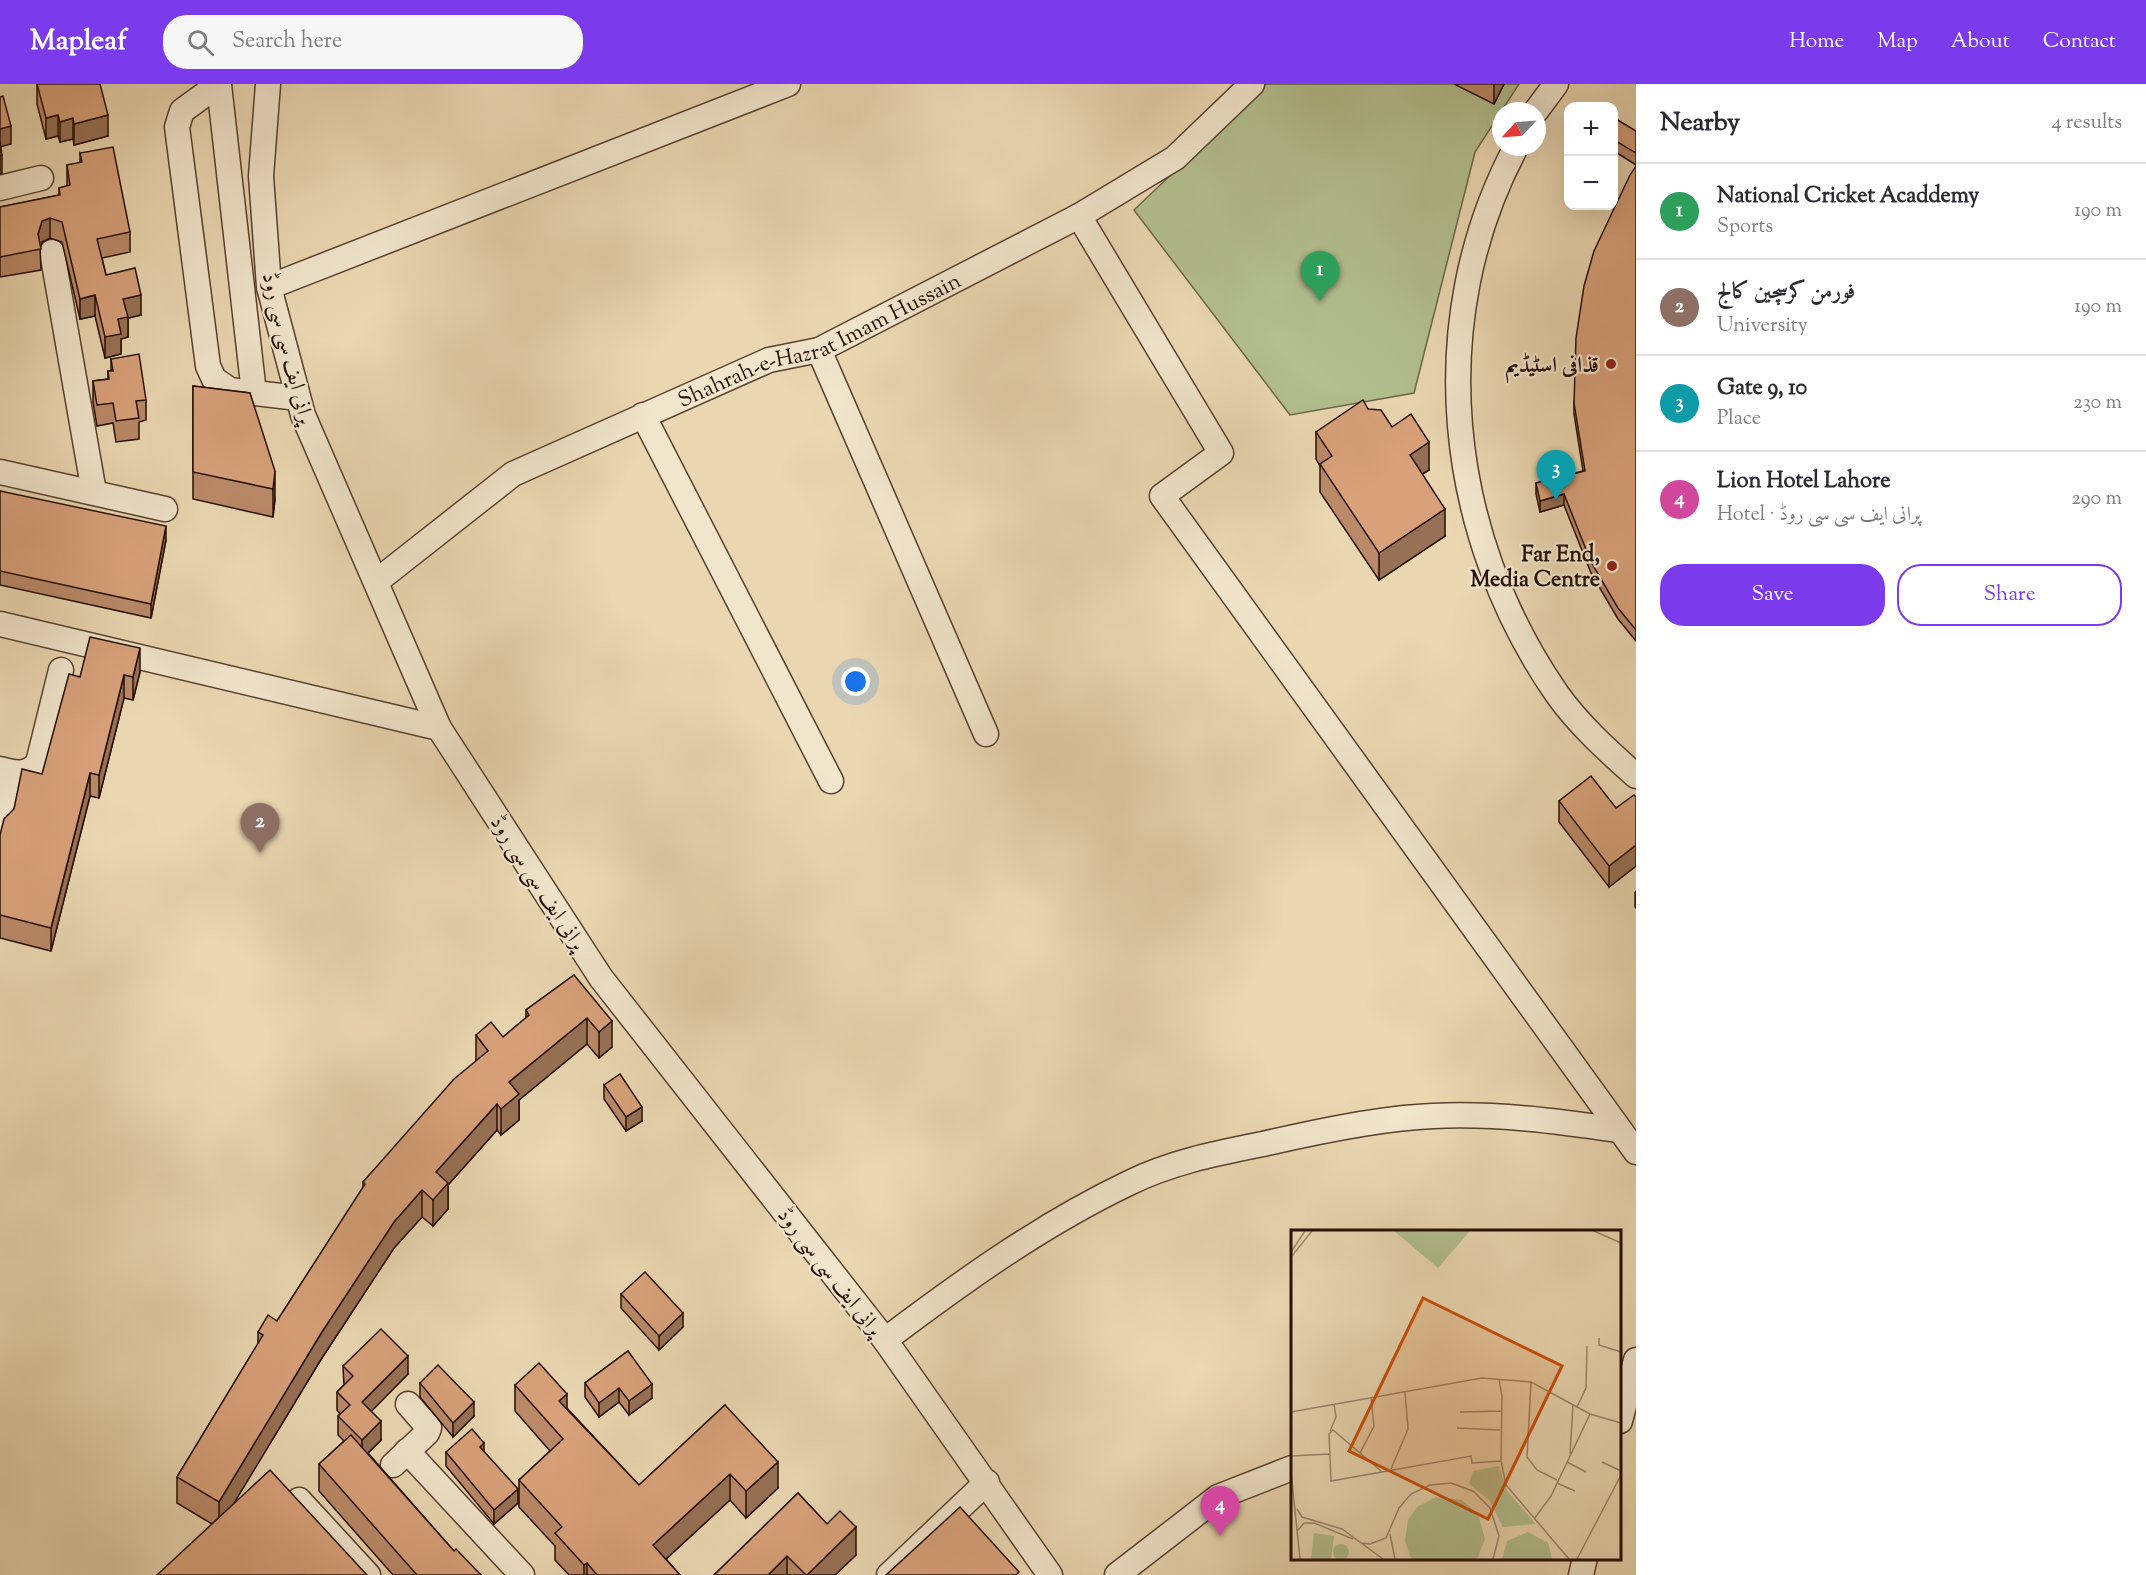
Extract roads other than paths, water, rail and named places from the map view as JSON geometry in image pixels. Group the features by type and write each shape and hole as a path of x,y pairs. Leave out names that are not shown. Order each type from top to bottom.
{"street":[{"path":"254,393 219,84 182,111 177,127 208,366 213,379 230,390 254,393 298,398"},
{"name":"پرانی ایف سی سی روڈ","path":"268,84 261,176 269,287 298,398 303,415 439,728 602,978 885,1340 987,1482 1050,1575"},
{"path":"269,287 788,84"},
{"name":"Shahrah-e-Hazrat Imam Hussain","path":"377,581 513,474 769,360 819,350 1079,216 1175,158 1252,84"},
{"path":"1543,102 1556,84"},
{"path":"1511,156 1495,186 1471,262 1460,333 1457,381 1459,425 1471,501 1484,551 1498,588 1541,667 1558,695 1587,729 1636,776"},
{"path":"0,188 41,178"},
{"path":"1079,216 1221,453 1162,496 1636,1152"},
{"path":"52,252 94,492"},
{"path":"819,350 986,734"},
{"path":"643,415 831,781"},
{"path":"0,472 165,509"},
{"path":"0,624 439,728"},
{"path":"0,829 6,771 20,774 33,768 41,756 61,670"},
{"path":"885,1340 953,1289 1042,1231 1130,1182 1194,1158 1314,1133 1432,1116 1525,1117 1618,1130"},
{"path":"1621,1417 1636,1360"},
{"path":"408,1404 429,1428 427,1433 400,1458 522,1575"},
{"path":"1117,1575 1218,1497 1291,1469"},
{"path":"889,1575 987,1482"},
{"path":"299,1500 368,1575"},
{"path":"1581,1575 1585,1560"}],"place":[{"name":"National Cricket Acaddemy","path":"1320,301"},
{"name":"قذافی اسٹیڈیم","path":"1611,364"},
{"name":"Gate 9, 10","path":"1556,500"},
{"name":"Far End, Media Centre","path":"1612,566"},
{"name":"فورمن کرسچین کالج","path":"260,853"},
{"name":"Lion Hotel Lahore","path":"1220,1536"}]}
